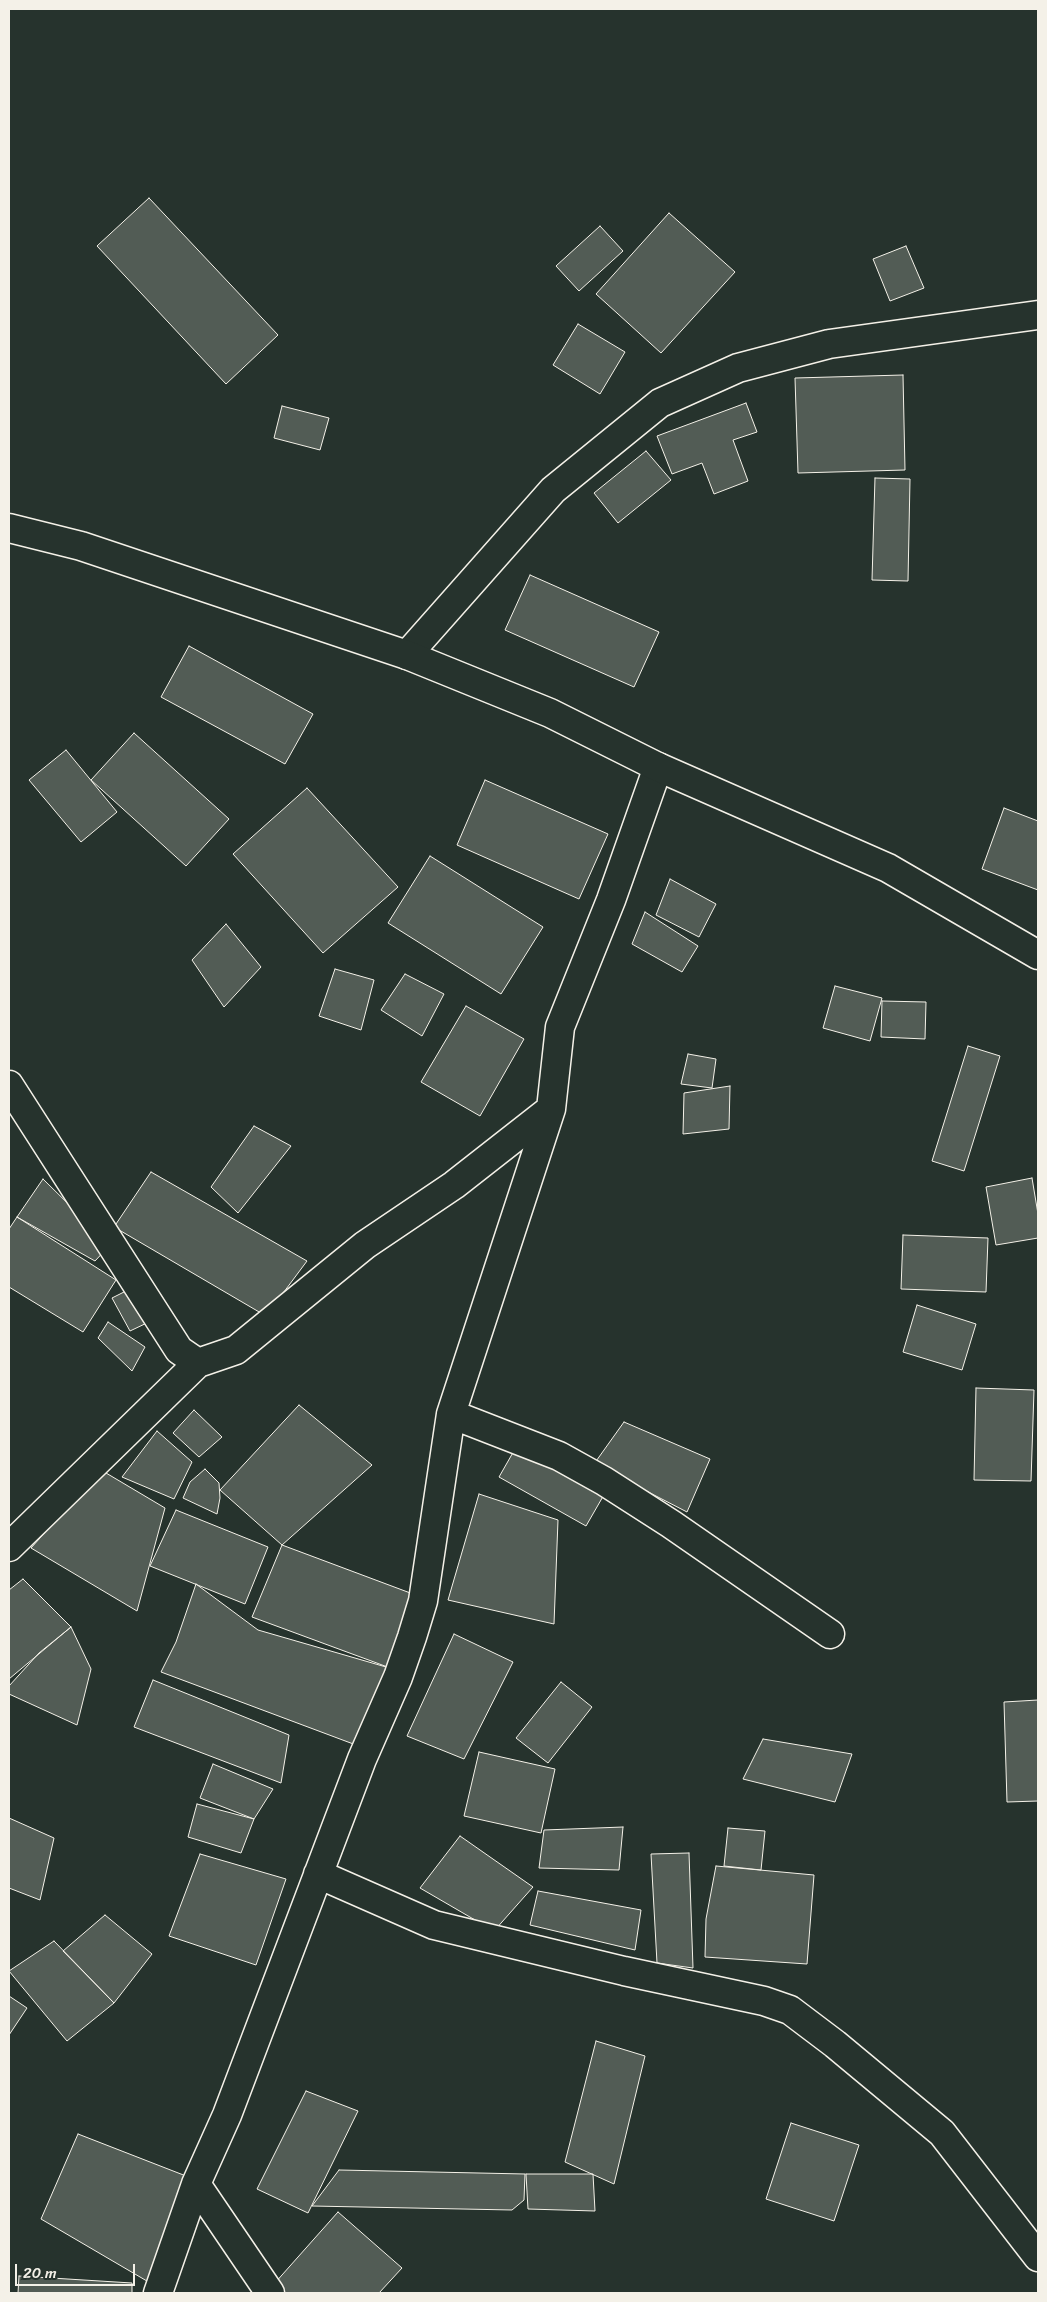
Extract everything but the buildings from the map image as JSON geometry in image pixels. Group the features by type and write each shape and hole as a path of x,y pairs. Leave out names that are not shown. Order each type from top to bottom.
{"street":[{"path":"408,655 553,490 660,403 738,368 829,344 1038,315"},
{"path":"9,528 81,546 408,655 550,713 658,767 888,868 1038,955"},
{"path":"158,2293 196,2184 227,2115 362,1759 398,1677 423,1601 451,1414 551,1109 560,1028 611,900 658,767"},
{"path":"9,1085 179,1350 198,1363"},
{"path":"9,1547 198,1363 236,1350 365,1245 454,1185 551,1109"},
{"path":"451,1414 559,1456 604,1481 671,1524 830,1634"},
{"path":"318,1874 434,1925 624,1971 764,2001 790,2010 835,2044 942,2133 1038,2257"},
{"path":"196,2184 270,2293"}]}
